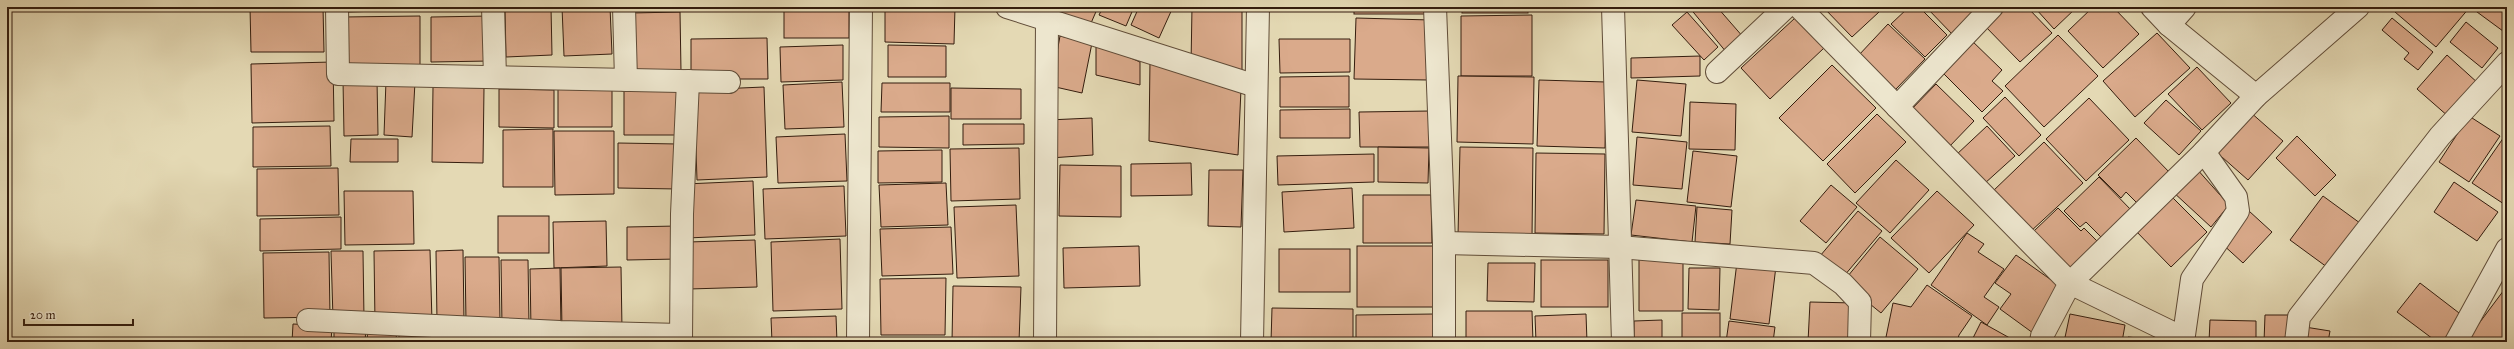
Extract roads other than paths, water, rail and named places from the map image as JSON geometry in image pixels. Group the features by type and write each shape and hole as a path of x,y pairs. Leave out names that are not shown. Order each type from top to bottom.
{"street":[{"path":"337,7 338,74 729,82"},
{"path":"493,7 495,78"},
{"path":"624,7 626,80"},
{"path":"858,342 861,7"},
{"path":"1007,7 1256,86"},
{"path":"1252,342 1258,7"},
{"path":"1435,7 1444,243 1444,342"},
{"path":"1613,7 1623,342"},
{"path":"1717,72 1786,7"},
{"path":"1799,7 2070,283 2183,340 2192,280 2238,211 2236,198 2204,152"},
{"path":"1897,107 1992,7"},
{"path":"2152,7 2169,25 2256,96"},
{"path":"2169,25 2185,7"},
{"path":"2041,342 2042,336 2070,283 2204,152 2256,96 2358,7"},
{"path":"1045,342 1047,20"},
{"path":"2296,342 2300,317 2440,136 2507,63"},
{"path":"308,320 681,338 682,214 688,81"},
{"path":"1444,243 1619,247 1814,263 1843,284 1860,302 1859,342"},
{"path":"2456,342 2507,249"}]}
